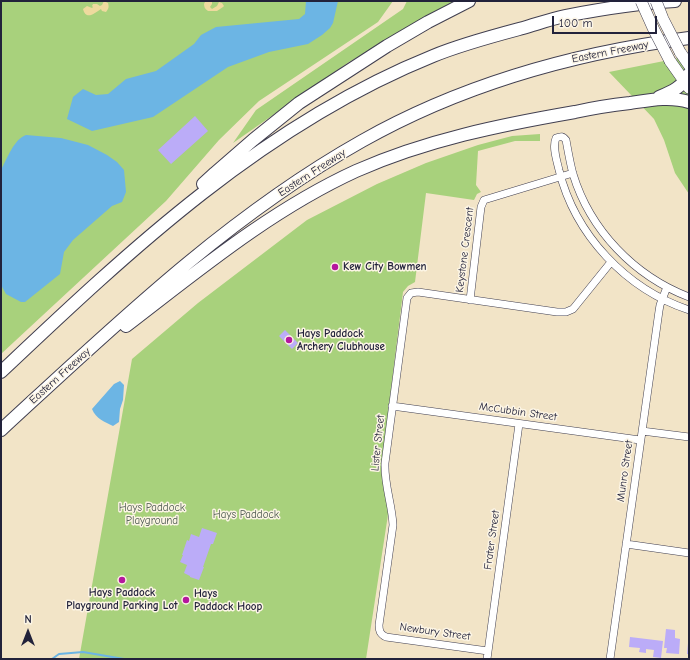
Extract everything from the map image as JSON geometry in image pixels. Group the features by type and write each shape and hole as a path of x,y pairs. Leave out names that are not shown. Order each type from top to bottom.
{"highway":[{"path":"160,227 215,173 299,103 387,46 428,22 469,1"},
{"path":"1,372 99,280 195,198 268,145 343,99 405,68 488,37 564,16 626,5 675,1"},
{"name":"Eastern Freeway","path":"1,430 153,292 225,234 290,186 363,141 428,109 484,86 520,74 556,63 616,50 689,38"},
{"path":"652,100 669,93 688,82"},
{"path":"50,384 235,243 285,209 356,171 405,152 455,136 498,126 607,106 652,100 671,98 689,102"}],"main road":[{"path":"641,1 662,48 688,82"},
{"path":"656,1 671,35 689,65"}],"street":[{"path":"689,296 667,287 651,278 636,267 613,246 591,215 579,191 573,173 565,138 560,136 556,138 554,143 557,163 569,200 584,229 595,244 611,262 631,279 662,298 689,310"},
{"name":"Keystone Crescent","path":"470,300 482,202 484,200 573,173"},
{"name":"Keystone Crescent","path":"406,301 408,295 418,292 557,312 566,312 573,309 611,262"},
{"name":"Munro Street","path":"610,659 658,311 667,287"},
{"name":"Lister Street","path":"380,633 379,625 393,525 393,512 385,470 406,301"},
{"name":"McCubbin Street","path":"392,406 640,440"},
{"name":"Frater Street","path":"487,659 519,424"},
{"path":"642,431 689,437"},
{"path":"626,544 689,552"},
{"name":"Newbury Street","path":"380,633 386,637 488,651"}],"green space":[{"path":"1,1 393,1 378,22 259,101 219,140 166,201 1,354"},
{"path":"407,1 455,1 349,62 233,143 256,110 403,9"},
{"path":"689,56 689,194 675,173 664,140 654,119 609,72"},
{"name":"Hays Paddock","path":"540,134 540,141 515,141 478,151 476,185 481,192 477,194 474,200 426,193 415,282 408,286 403,292 381,471 389,508 366,659 79,659 132,359 198,303 307,220 377,184 426,163 478,145 512,136"}],"sand":[{"path":"104,1 108,3 109,7 106,12 102,11 101,9 91,15 86,15 84,13 83,9 87,6 92,8 93,4 97,4 100,6"},
{"path":"205,2 212,2 210,7 212,9 217,6 219,2 224,6 217,11 208,11 204,7"}],"water":[{"path":"306,1 338,1 333,23 330,28 308,44 269,52 228,67 153,117 92,131 67,119 73,97 83,89 96,95 108,94 126,79 156,71 194,44 201,35 216,27 299,19 305,14"},
{"path":"26,135 61,138 88,145 107,155 117,162 124,170 126,192 122,202 112,206 73,240 64,252 60,274 25,302 21,302 6,294 1,285 1,170 14,145"},
{"path":"120,381 124,385 123,400 120,409 119,422 113,426 98,418 92,409 114,384"}],"building":[{"path":"195,116 208,131 171,164 158,150"},
{"name":"Hays Paddock Archery Clubhouse","path":"285,330 298,343 292,349 279,336"},
{"path":"202,528 217,533 213,544 211,544 199,580 184,573 187,565 180,562 187,540 189,541 191,534 199,537"},
{"path":"666,629 675,630 675,638 680,639 679,654 666,653 667,648 664,648"},
{"path":"630,637 663,641 661,658 653,657 654,650 646,649 646,653 639,652 640,648 629,647"},
{"path":"688,643 689,654 687,654"}],"waterway":[{"path":"52,659 59,654 83,652 124,659"}],"place":[{"name":"Kew City Bowmen","path":"335,267"},
{"name":"Hays Paddock Archery Clubhouse","path":"289,340"},
{"name":"Hays Paddock Playground Parking Lot","path":"122,580"},
{"name":"Hays Paddock Hoop","path":"186,600"}],"park label":[{"name":"Hays Paddock Playground","path":"152,514"}]}
